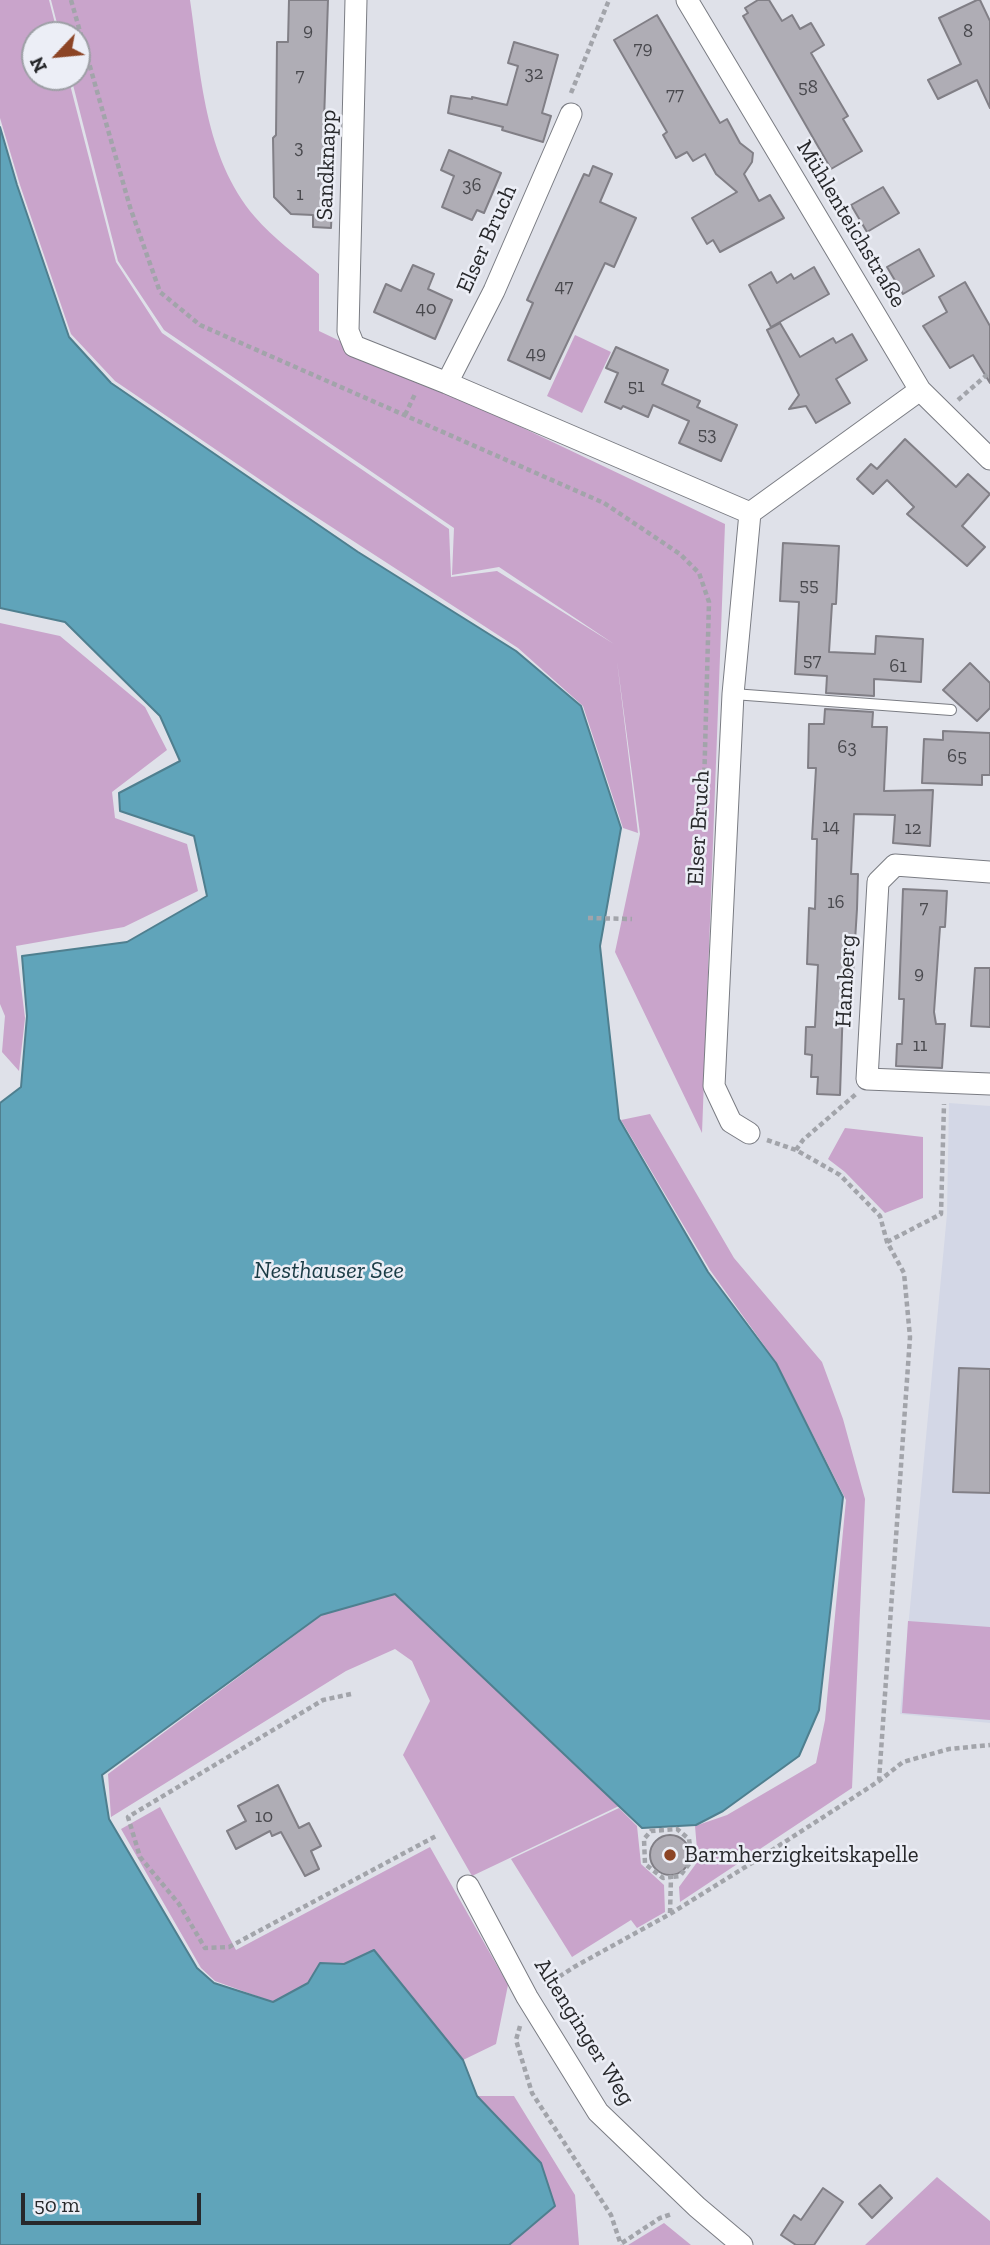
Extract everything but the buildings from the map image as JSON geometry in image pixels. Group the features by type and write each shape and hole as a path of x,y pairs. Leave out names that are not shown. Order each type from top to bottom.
{"street":[{"name":"Sandknapp","path":"356,0 348,331 354,346 447,383"},
{"name":"Mühlenteichstraße","path":"687,0 920,390 990,459"},
{"name":"Elser Bruch","path":"447,383 494,291 571,114"},
{"path":"447,383 750,513 920,390"},
{"name":"Elser Bruch","path":"749,1133 731,1122 714,1086 733,694 750,513"},
{"name":"Hamberg","path":"867,1079 878,881 895,865 990,872"},
{"path":"867,1079 990,1084"},
{"name":"Altenginger Weg","path":"468,1886 527,1997 598,2112 697,2207 742,2245"}],"lane":[{"path":"733,694 951,710"}],"path":[{"path":"71,0 130,207 160,292 200,325 604,503 680,554 699,573 709,602 704,794"},
{"path":"571,114 566,104 609,0"},
{"path":"942,414 990,372"},
{"path":"588,918 632,919"},
{"path":"796,1150 803,1140 853,1098 867,1079"},
{"path":"887,1242 941,1214 945,1082"},
{"path":"749,1133 796,1150 840,1175 880,1216 887,1242 904,1273 910,1337 879,1781"},
{"path":"351,1694 323,1700 128,1817 140,1857 179,1904 205,1948 229,1947 436,1836"},
{"path":"697,2207 660,2218 622,2244 611,2215 532,2093 516,2040 527,1997 574,1967 670,1914 879,1781 903,1762 949,1749 990,1745"},
{"path":"677,1829 690,1839 692,1860 680,1876 671,1877 663,1878 645,1864 644,1839 651,1830 677,1829"},
{"path":"670,1914 671,1877"}],"shaded area":[{"path":"0,0 49,0 54,21 21,21 21,91 72,91 116,262 162,333 449,529 451,577 497,571 614,644 499,567 452,575 454,528 164,330 118,261 75,91 91,91 91,21 56,21 51,0 190,0 208,114 225,168 255,217 319,274 319,331 725,524 702,1133 615,952 640,834 617,661 638,833 623,828 583,706 518,648 290,500 115,381 71,334 0,118"},
{"path":"575,335 611,352 582,413 547,396"},
{"path":"0,623 60,636 145,707 167,750 112,792 115,818 187,844 198,891 124,927 16,946 25,1018 19,1071 2,1052 5,1016 0,1004"},
{"path":"949,1103 990,1106 990,1723 900,1714 947,1214"},
{"path":"650,1114 734,1258 822,1362 843,1419 865,1499 852,1788 680,1902 679,1887 698,1861 695,1826 727,1815 816,1763 825,1720 846,1500 776,1362 710,1270 621,1120"},
{"path":"845,1128 923,1137 923,1198 885,1213 845,1172 828,1159"},
{"path":"396,1594 619,1806 472,1876 403,1755 430,1701 412,1661 395,1649 346,1671 111,1817 108,1774 322,1615"},
{"path":"908,1621 990,1627 990,1720 902,1713"},
{"path":"160,1807 236,1950 430,1847 508,1985 496,2044 463,2060 374,1950 344,1964 320,1963 308,1983 273,2002 215,1981 201,1968 121,1829"},
{"path":"619,1808 637,1826 641,1864 664,1885 665,1912 637,1928 631,1920 572,1957 511,1859"},
{"path":"477,2096 514,2096 575,2195 579,2245 509,2245 555,2205"},
{"path":"937,2177 990,2221 990,2245 865,2245"},
{"path":"664,2223 691,2245 628,2245"}],"water":[{"name":"Nesthauser See","path":"0,127 69,337 111,383 358,552 516,651 581,706 621,828 600,946 619,1119 708,1272 776,1363 843,1497 819,1710 799,1756 723,1811 696,1825 642,1828 395,1594 321,1615 102,1775 109,1819 197,1968 214,1983 273,2002 308,1983 320,1963 344,1964 374,1950 463,2060 477,2096 541,2163 555,2206 509,2245 0,2245 0,1103 21,1087 27,1016 22,956 127,942 207,896 194,836 120,811 119,793 180,761 160,716 65,622 0,608"}],"place":[{"name":"Barmherzigkeitskapelle","path":"670,1855"}]}
